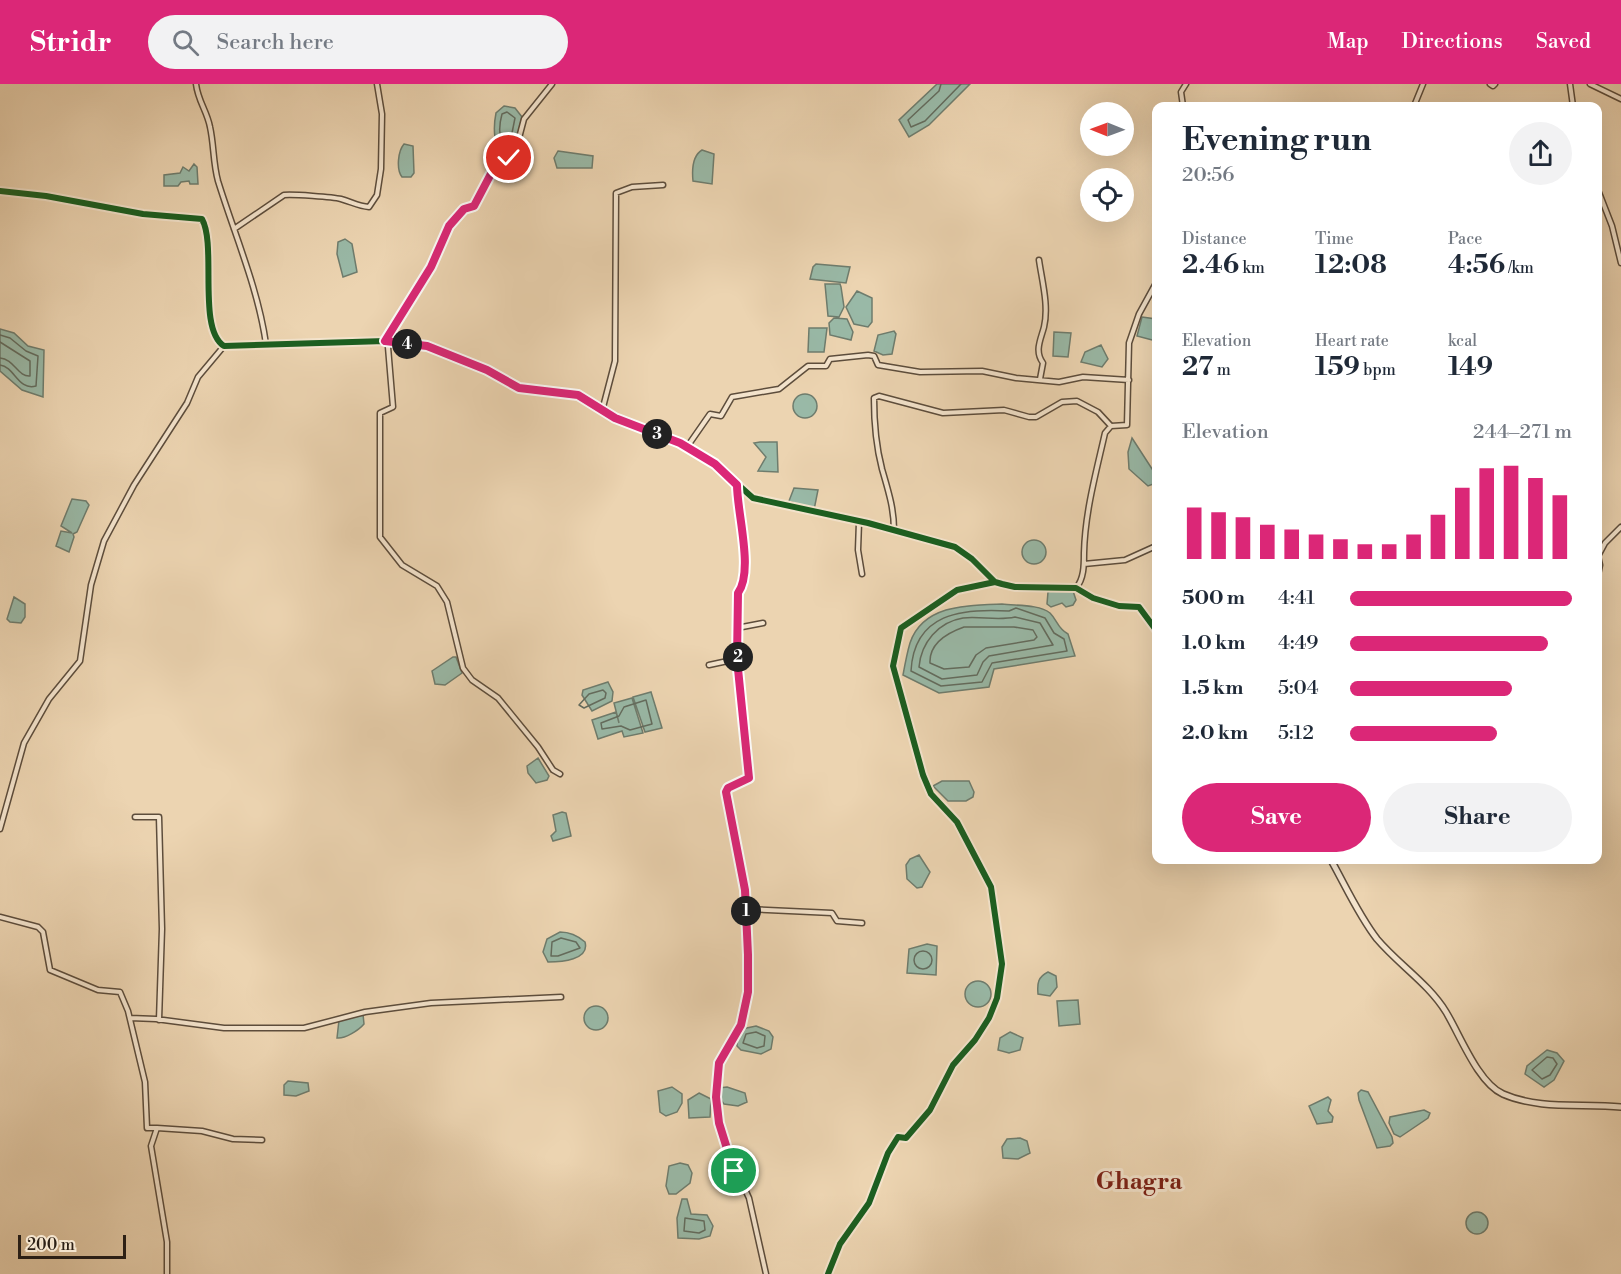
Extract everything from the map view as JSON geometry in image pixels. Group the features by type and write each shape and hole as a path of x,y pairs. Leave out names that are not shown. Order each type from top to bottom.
{"street":[{"path":"196,84 200,105 207,115 214,163 254,286 266,344"},
{"path":"234,228 284,195 340,199 369,207 377,195 381,169 382,114 377,84"},
{"path":"552,84 524,119 515,153 494,168 474,206 464,209 449,226 431,267 385,341 393,407 380,414 380,537 402,565 437,585 447,602 463,668 472,680 498,698 538,747 553,770 560,774"},
{"path":"1182,102 1181,92 1186,84"},
{"path":"1416,102 1423,84"},
{"path":"1490,84 1493,86 1495,84"},
{"path":"1570,84 1572,102"},
{"path":"1590,84 1621,99"},
{"path":"602,411 615,361 616,192 632,187 663,184"},
{"path":"0,191 46,196 143,214 202,219 207,244 207,291 218,341 224,346 385,341 427,346 487,370 519,388 578,395 602,411 687,447 715,464 753,498 955,547 981,567 995,582"},
{"path":"1602,200 1612,226 1621,263"},
{"path":"1039,260 1045,316 1039,338 1040,359 1043,363 1040,379"},
{"path":"1076,588 1080,583 1084,564 1086,528 1093,483 1105,433 1111,426 1127,425 1129,343 1139,314 1152,290"},
{"path":"0,829 24,743 49,699 80,661 91,585 104,541 134,485 187,403 198,377 224,346"},
{"path":"687,447 710,414 721,416 732,397 779,389 808,366 826,366 830,359 868,355 874,356 878,365 920,372 982,371 1016,378 1059,382 1083,377 1129,380"},
{"path":"894,531 891,496 882,469 874,426 874,398 879,396 943,413 1004,410 1029,417 1036,417 1062,402 1077,401 1098,412 1111,426"},
{"path":"737,485 744,551 742,588 738,593 737,659 749,778 728,788 726,792 745,890 748,992 741,1025 719,1063 716,1097 725,1146 749,1198 766,1274"},
{"path":"859,522 858,550 861,574"},
{"path":"1602,549 1621,527"},
{"path":"1084,564 1125,560 1152,548"},
{"path":"828,1274 840,1244 869,1203 888,1153 898,1137 906,1138 930,1110 953,1065 975,1040 997,998 1002,964 991,887 957,822 931,794 923,775 893,666 901,628 957,590 995,582 1015,587 1076,588 1093,598 1119,606 1139,607 1152,625"},
{"path":"737,628 763,623"},
{"path":"709,666 737,659"},
{"path":"135,817 159,817 162,929 159,1020"},
{"path":"1333,864 1375,936 1398,963 1420,980 1446,1011 1458,1036 1493,1088 1526,1100 1575,1106 1621,1107"},
{"path":"746,909 832,913 837,921 862,923"},
{"path":"0,917 38,927 43,932 50,970 98,990 120,992 130,1018 145,1082 147,1128 202,1131 233,1139 262,1140"},
{"path":"130,1018 224,1029 304,1028 365,1012 431,1003 561,997"},
{"path":"157,1128 151,1146 167,1242 167,1274"}],"water":[{"path":"937,84 970,84 929,125 909,137 899,120"},
{"path":"504,106 515,108 522,117 516,145 506,157 496,143 494,131 496,113"},
{"path":"404,144 413,146 414,173 411,177 402,177 398,165"},
{"path":"702,150 714,154 712,184 693,181 694,160"},
{"path":"558,151 593,156 592,168 557,168 554,158"},
{"path":"194,164 197,167 198,184 190,184 189,181 181,182 178,186 164,186 164,175 180,173 183,167 189,171"},
{"path":"345,239 352,244 357,272 343,277 337,254 338,242"},
{"path":"816,264 850,267 846,283 810,279"},
{"path":"825,284 840,284 844,307 839,317 828,316"},
{"path":"857,291 872,298 872,322 868,327 854,324 846,307"},
{"path":"1142,317 1152,318 1152,340 1137,336"},
{"path":"834,318 847,319 853,332 851,340 830,335 829,323"},
{"path":"809,328 827,328 824,352 808,352"},
{"path":"0,329 14,333 28,346 44,350 43,397 22,390 0,371"},
{"path":"894,331 896,334 892,354 883,355 874,351 878,335"},
{"path":"1054,332 1071,333 1068,357 1053,356"},
{"path":"1101,345 1108,359 1102,367 1081,362 1085,352"},
{"path":"805,394 813,398 817,406 813,414 805,418 797,414 793,406 797,398"},
{"path":"1132,438 1152,469 1152,484 1148,486 1129,469 1128,452"},
{"path":"777,442 778,472 758,471 766,457 754,443"},
{"path":"794,488 818,490 814,510 789,501"},
{"path":"72,499 86,501 89,505 77,532 73,534 69,552 56,546 61,531 72,533 61,526"},
{"path":"1034,540 1039,541 1045,547 1045,557 1039,563 1034,564 1029,563 1023,557 1022,552 1023,547 1029,541"},
{"path":"1054,589 1073,591 1076,600 1073,605 1066,607 1062,603 1051,607 1047,604 1048,592"},
{"path":"14,597 25,604 25,617 21,623 10,622 7,619"},
{"path":"1002,604 1033,607 1050,613 1068,634 1075,656 994,669 989,687 939,693 903,675 910,643 916,630 925,621 936,614 962,606"},
{"path":"456,657 462,673 445,685 435,684 432,671"},
{"path":"608,682 613,692 612,701 592,711 582,695 583,690"},
{"path":"651,692 662,728 645,732 633,697"},
{"path":"632,698 643,733 624,737 622,731 598,739 592,720 616,712 619,723 614,703"},
{"path":"538,758 549,776 547,780 536,783 528,773 527,766"},
{"path":"942,781 969,781 974,792 973,797 966,801 948,801 933,786"},
{"path":"566,813 571,836 553,841 551,836 556,831 553,815"},
{"path":"919,855 930,872 922,887 917,888 907,879 906,865 910,859"},
{"path":"560,932 570,933 585,942 583,953 573,959 548,962 543,952 547,939"},
{"path":"927,944 937,946 936,975 907,973 909,949"},
{"path":"1048,972 1056,976 1057,987 1050,996 1038,994 1039,981"},
{"path":"978,981 987,985 991,994 987,1003 978,1007 969,1003 965,994 969,985"},
{"path":"1078,1000 1080,1024 1059,1026 1057,1001"},
{"path":"596,1006 601,1007 607,1013 607,1023 601,1029 596,1030 591,1029 585,1023 584,1018 585,1013 591,1007"},
{"path":"363,1014 364,1024 362,1026 348,1036 337,1038 339,1020"},
{"path":"756,1026 769,1031 773,1037 771,1049 761,1054 741,1050 737,1046 737,1037 742,1029"},
{"path":"1010,1032 1023,1038 1020,1050 1009,1053 998,1050 1000,1038"},
{"path":"1547,1050 1557,1053 1564,1061 1554,1080 1544,1087 1525,1074 1527,1066"},
{"path":"288,1081 308,1083 309,1091 296,1096 284,1095 284,1085"},
{"path":"672,1087 682,1094 682,1103 677,1112 666,1116 660,1112 658,1091"},
{"path":"727,1087 745,1093 747,1102 738,1106 724,1104 718,1090"},
{"path":"1361,1090 1368,1092 1392,1137 1393,1143 1390,1146 1377,1148 1359,1100 1358,1093"},
{"path":"699,1093 711,1099 710,1117 689,1118 688,1100"},
{"path":"1328,1097 1331,1100 1328,1111 1333,1117 1332,1122 1317,1124 1309,1106"},
{"path":"1424,1110 1430,1113 1428,1118 1400,1137 1394,1134 1389,1123 1390,1117"},
{"path":"1020,1138 1027,1141 1030,1153 1018,1159 1003,1158 1002,1147 1007,1139"},
{"path":"680,1163 688,1165 692,1173 690,1183 676,1194 669,1194 666,1186 669,1166"},
{"path":"682,1199 687,1199 691,1214 707,1215 713,1226 710,1236 699,1239 678,1238 677,1218"},
{"path":"1477,1212 1485,1215 1488,1223 1485,1231 1477,1234 1469,1231 1466,1223 1469,1215"}],"cycle path":[{"path":"0,191 46,196 143,214 202,219 208,248 211,323 216,337 224,346 385,341 427,346 487,370 519,388 578,395 615,418 680,443 715,464 753,498 868,523 955,547 972,559 995,582 1015,587 1076,588 1093,598 1119,606 1139,607 1152,625"},
{"path":"828,1274 840,1244 869,1203 888,1153 898,1137 906,1138 930,1110 953,1065 975,1040 989,1018 997,998 1002,964 991,887 957,822 931,794 923,775 893,666 901,628 957,590 995,582"}],"district":[{"name":"Ghagra","path":"1139,1181"}],"route":[{"path":"509,158 494,168 486,179 474,206 464,209 449,226 431,267 385,341 427,346 487,370 519,388 532,392 578,395 598,410 615,418 680,443 715,464 737,485 744,551 742,588 738,593 737,659 749,778 731,786 726,792 745,890 748,930 748,992 741,1025 719,1063 716,1097 719,1123 734,1171"}]}
